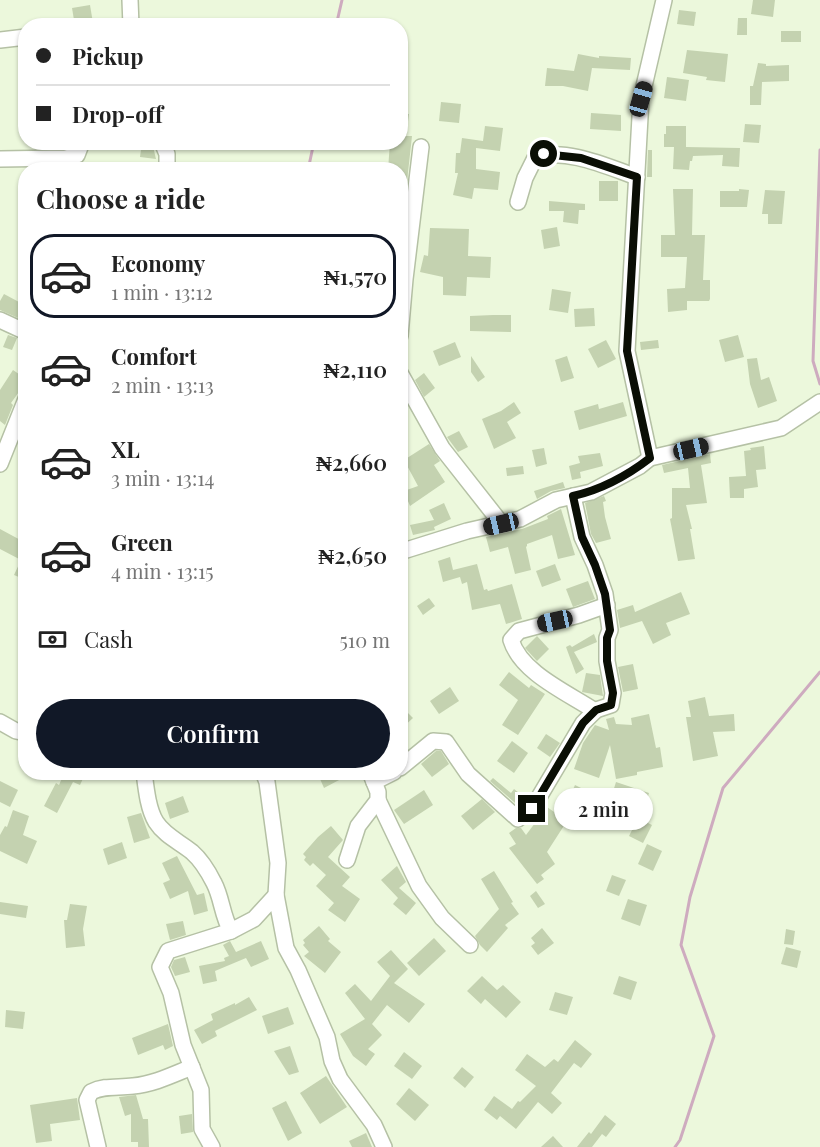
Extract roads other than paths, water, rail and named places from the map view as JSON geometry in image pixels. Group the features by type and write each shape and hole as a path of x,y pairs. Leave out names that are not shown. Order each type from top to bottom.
{"street":[{"path":"130,0 131,18"},
{"path":"650,458 627,351 641,99 664,0"},
{"path":"0,40 18,38"},
{"path":"408,254 421,147"},
{"path":"0,159 66,158 77,155 79,150"},
{"path":"518,202 525,178 535,158 544,154 581,158 637,177"},
{"path":"0,320 18,328"},
{"path":"408,387 442,448 501,524"},
{"path":"408,549 467,531 520,519 556,500 591,492 640,466 650,458 781,428 820,402"},
{"path":"0,464 18,430"},
{"path":"532,809 583,723 595,711 611,705 613,693 607,661 607,638 610,630 607,605 595,565 582,537 573,496"},
{"path":"595,711 549,683 531,668 513,649 511,640 519,630 579,615 607,605"},
{"path":"0,722 18,731"},
{"path":"408,761 433,741 446,742 468,774 518,819"},
{"path":"145,780 155,821 164,833 194,853 214,882 231,931"},
{"path":"266,780 278,863 276,895 286,948 327,1037 332,1061 340,1080 374,1125 384,1147"},
{"path":"373,780 378,792 378,800 419,886 442,918 470,945"},
{"path":"347,860 358,826 378,800"},
{"path":"212,1147 202,1129 201,1090 183,1045 171,993 160,967 168,951 231,931 254,919 276,895"},
{"path":"98,1147 87,1100 91,1092 111,1086 131,1086 159,1081 192,1067"}],"waterway":[{"path":"338,18 342,0"},
{"path":"310,162 312,150"},
{"path":"820,150 813,361 820,384"},
{"path":"675,1147 680,1140 714,1036 681,945 690,897 723,788 820,672"}]}
